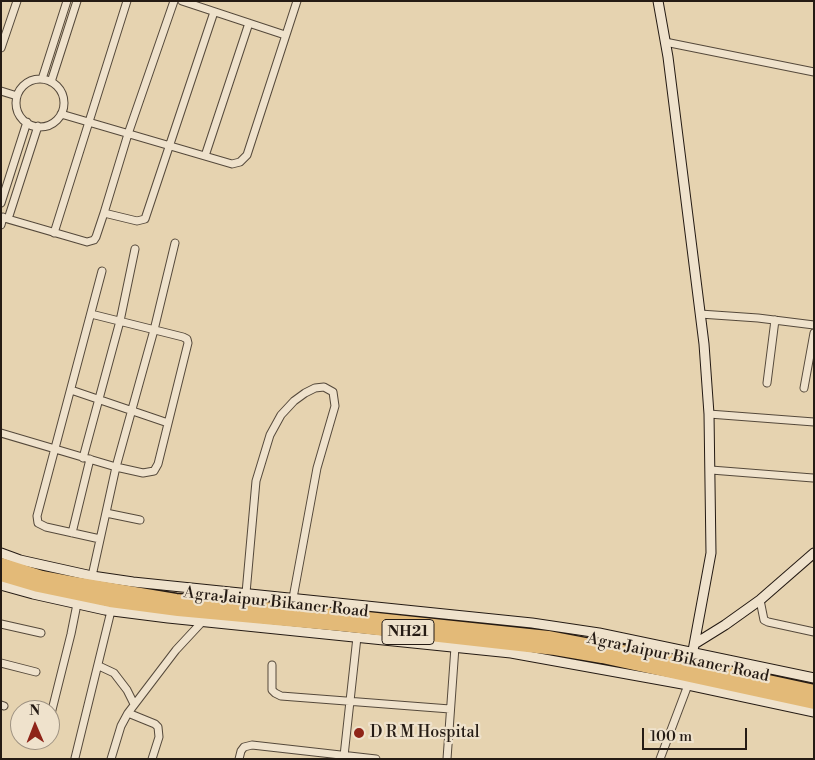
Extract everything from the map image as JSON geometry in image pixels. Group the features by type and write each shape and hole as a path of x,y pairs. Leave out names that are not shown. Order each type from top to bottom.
{"highway":[{"name":"Agra Jaipur Bikaner Road","path":"1,564 42,577 158,597 510,632 557,639 691,664 814,691"},
{"name":"Agra Jaipur Bikaner Road","path":"1,575 70,593 178,610 341,625 516,649 602,658 691,664 814,703"}],"street":[{"path":"1,48 17,1"},
{"path":"42,79 67,1"},
{"path":"51,82 77,1"},
{"path":"54,233 127,1"},
{"path":"38,126 3,219 82,241 91,241 96,237 104,214 128,134 174,1"},
{"path":"182,1 285,35"},
{"path":"61,114 237,164 247,155 297,1"},
{"path":"658,1 700,314 710,414 711,470 711,553 691,664 660,759"},
{"path":"104,214 137,221 145,219 214,12"},
{"path":"206,156 249,23"},
{"path":"665,42 814,72"},
{"path":"42,79 51,82 58,88 63,96 64,105 61,114 51,124 38,126 22,118 18,110 17,96 29,82 42,79"},
{"path":"1,90 17,96"},
{"path":"1,203 27,122"},
{"path":"92,576 116,467 154,330 175,243"},
{"path":"72,532 100,399 120,321 135,249"},
{"path":"100,539 46,527 40,525 38,520 102,271"},
{"path":"1,433 116,467 142,472 154,471 158,464 188,341 183,337 91,314"},
{"path":"700,314 814,325"},
{"path":"767,383 775,320"},
{"path":"804,388 814,333"},
{"path":"246,593 256,481 264,450 281,415 294,401 305,392 324,387 334,392 335,406 314,485 293,598"},
{"path":"71,390 168,423"},
{"path":"710,414 814,422"},
{"path":"711,470 812,478"},
{"path":"106,513 140,520"},
{"path":"1,553 20,560 92,576 133,582 532,623 599,633 691,664 814,712"},
{"path":"691,664 725,625 760,600 814,553"},
{"path":"1,585 111,611 455,647 516,649"},
{"path":"760,600 764,620 814,632"},
{"path":"54,700 77,604"},
{"path":"75,758 111,611"},
{"path":"111,759 121,726 128,713 176,650 202,622"},
{"path":"1,624 41,633"},
{"path":"344,756 357,637"},
{"path":"447,759 455,647"},
{"path":"1,662 36,672"},
{"path":"691,664 814,678"},
{"path":"272,665 272,690 281,696 450,709"},
{"path":"98,666 114,673 127,690 134,704"},
{"path":"128,713 156,724 158,727 159,737 152,759"},
{"path":"239,759 241,751 247,745 318,756 376,759"}],"place":[{"name":"D R M Hospital","path":"359,733"}]}
